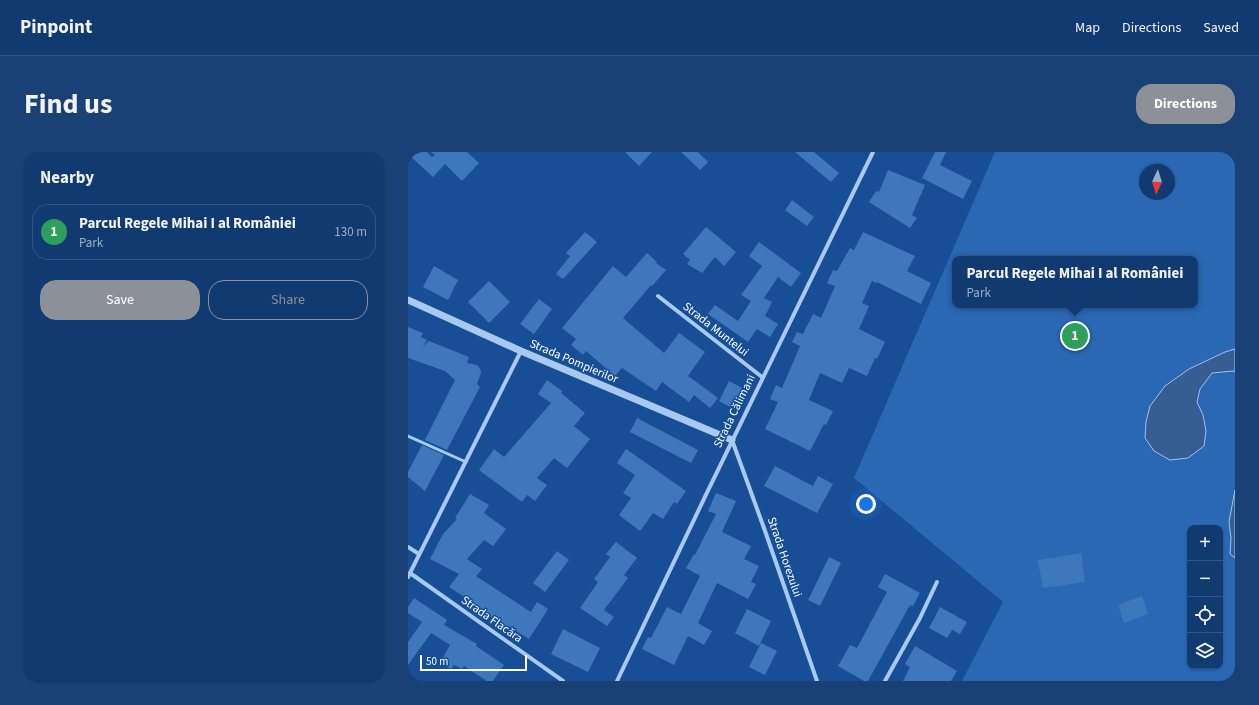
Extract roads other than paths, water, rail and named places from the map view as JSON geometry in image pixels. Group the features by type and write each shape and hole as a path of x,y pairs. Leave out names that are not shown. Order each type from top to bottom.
{"street":[{"name":"Strada Călimani","path":"617,681 762,377 873,152"},
{"name":"Strada Muntelui","path":"658,296 762,377"},
{"name":"Strada Pompierilor","path":"408,300 521,351 732,440"},
{"path":"409,575 521,351"},
{"name":"Strada Horezului","path":"732,440 817,681"},
{"path":"408,547 419,554"},
{"name":"Strada Flacăra","path":"409,575 563,681"},
{"path":"885,681 920,618 937,582"}],"lane":[{"path":"408,436 466,462"}],"place":[{"name":"Parcul Regele Mihai I al României","path":"1075,336"}]}
